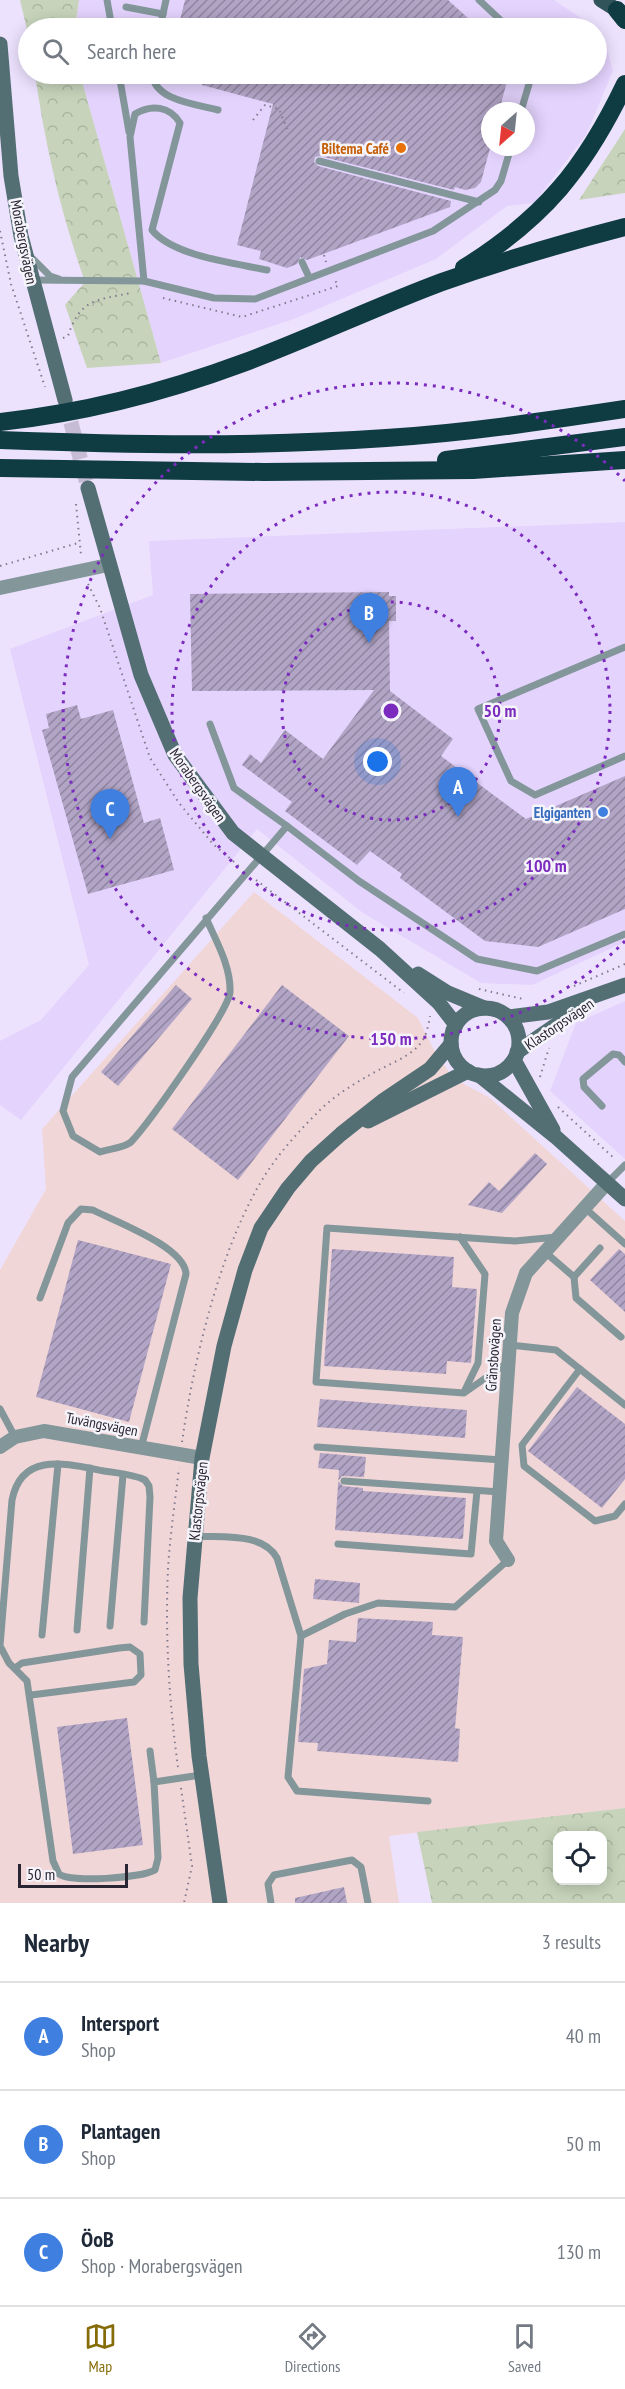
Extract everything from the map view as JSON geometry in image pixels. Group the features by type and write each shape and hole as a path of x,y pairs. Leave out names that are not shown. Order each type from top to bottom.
{"highway":[{"path":"440,283 516,233 563,188 590,150 625,84"},
{"path":"0,422 57,415 120,402 185,383 253,360 440,283 536,250 625,227"},
{"path":"0,440 230,444 386,438 517,426 625,409"},
{"path":"264,472 452,459 625,436"},
{"path":"0,468 264,472 473,470 625,460"}],"main road":[{"path":"601,0 622,15"}],"street":[{"name":"Morabergsvägen","path":"0,44 5,151 31,280 65,400"},
{"name":"Morabergsvägen","path":"88,488 141,675 174,755 232,833 380,949 439,1003 456,1025"},
{"path":"0,588 108,565"},
{"name":"Morabergsvägen","path":"380,949 448,993 484,1008"},
{"name":"Klastorpsvägen","path":"508,1017 548,1012 601,996 625,985"},
{"name":"Klastorpsvägen","path":"516,1056 601,996"},
{"path":"557,1138 516,1056 518,1033 508,1017 497,1010 484,1008 466,1014 456,1025 451,1044 459,1064 557,1138 625,1199"},
{"name":"Klastorpsvägen","path":"220,1903 201,1775 191,1664 190,1598 202,1458 224,1346 245,1270 261,1228 311,1161 384,1100 430,1069 451,1044"},
{"path":"473,1073 501,1072 516,1056"},
{"name":"Klastorpsvägen","path":"341,1134 473,1073"},
{"name":"Gränsbovägen","path":"508,1560 496,1541 512,1313 526,1274 607,1183"},
{"name":"Tuvängsvägen","path":"0,1447 15,1437 29,1432 51,1431 180,1456 202,1458"}],"lane":[{"path":"107,0 110,18"},
{"path":"162,18 166,0"},
{"path":"479,0 498,18"},
{"path":"126,7 163,14"},
{"path":"121,84 130,137 144,281"},
{"path":"155,84 164,93 218,110"},
{"path":"524,102 529,84"},
{"path":"130,137 135,114 146,107 160,108 176,116 180,123 152,230 160,240 206,256 267,270"},
{"path":"31,280 144,281 214,298 241,300 255,298 433,231 495,190 501,181 508,156"},
{"path":"319,161 479,202"},
{"path":"21,236 36,264 50,276 64,281"},
{"path":"302,262 309,277"},
{"path":"625,646 478,709 511,781 535,795 625,756"},
{"path":"210,724 234,788 359,881 477,959 537,971 625,934"},
{"path":"206,918 226,964 230,994 214,1025 171,1090 129,1144 100,1152 73,1136 63,1111 72,1077 206,918 287,826"},
{"path":"602,1106 584,1087 583,1079 613,1054 619,1055 625,1062"},
{"path":"607,1183 625,1165"},
{"path":"40,1298 68,1223 81,1209 86,1208 102,1215 168,1248 183,1260 186,1274 141,1449"},
{"path":"585,1208 625,1244"},
{"path":"509,1361 464,1393 316,1382 327,1228 515,1241 559,1237"},
{"path":"460,1237 485,1274 478,1363 464,1393"},
{"path":"574,1277 600,1248"},
{"path":"545,1252 574,1277 576,1298 621,1337"},
{"path":"510,1345 556,1350 625,1406"},
{"path":"580,1369 522,1444 524,1466 595,1521 615,1516 625,1504"},
{"path":"0,1409 15,1437"},
{"path":"317,1447 502,1460"},
{"path":"42,1635 58,1464"},
{"path":"144,1622 149,1486 141,1478 58,1464 32,1469 24,1474 14,1490 0,1646 3,1654 27,1681 31,1695 53,1861 63,1877 73,1879 120,1876 143,1874 155,1870 158,1858 150,1751"},
{"path":"77,1630 90,1468"},
{"path":"110,1626 123,1475"},
{"path":"344,1481 500,1492"},
{"path":"338,1545 471,1554 477,1491"},
{"path":"194,1536 254,1540 272,1548 278,1558 301,1636 288,1777 297,1791 428,1801"},
{"path":"301,1636 345,1614 378,1603 455,1606 508,1560"},
{"path":"15,1668 22,1663 119,1648 130,1647 140,1654 141,1675 134,1682 31,1695"},
{"path":"154,1782 201,1775"},
{"path":"271,1903 268,1884 274,1875 352,1860 361,1867 368,1903"}],"path":[{"path":"253,120 265,105 279,109 287,129"},
{"path":"0,231 11,284 46,390"},
{"path":"0,566 78,543 76,501"},
{"path":"572,987 625,964"},
{"path":"469,986 532,1001"},
{"path":"184,1903 192,1866 169,1685 168,1569 187,1408 211,1310 237,1230 268,1171 282,1150 319,1111 367,1076 414,1050 424,1039 430,1013 439,1003"},
{"path":"556,1105 605,1153 625,1165"}],"shaded area":[{"path":"79,0 554,0 581,18 76,18"},
{"path":"607,49 613,71 586,135 534,203 507,206 436,259 294,319 161,363 83,84 607,84"},
{"path":"625,522 625,942 532,985 481,983 363,913 257,829 21,1120 0,1105 0,1041 41,1020 89,965 10,649 153,595 149,541"},
{"path":"254,892 418,1018 433,1048 453,1078 490,1098 625,1221 625,1808 389,1836 399,1903 0,1903 0,1270 46,1189 42,1129"},
{"path":"625,1001 625,1159 550,1091 576,1023"}],"green space":[{"path":"20,0 79,0 76,18 24,18"},
{"path":"37,84 83,84 161,363 87,368 65,305 85,282 68,231 44,127"},
{"path":"625,129 625,193 579,200"},
{"path":"625,1808 625,1903 432,1903 417,1832"}],"building":[{"path":"185,0 448,0 468,18 180,18"},
{"path":"202,84 506,84 501,102 481,102 481,156 488,156 481,182 475,188 465,190 455,187 454,190 320,156 315,157 314,162 318,166 451,201 450,207 307,260 300,257 297,264 287,268 259,259 261,251 237,245 273,104"},
{"path":"389,592 389,596 396,596 396,621 389,621 390,691 453,739 441,756 526,819 625,776 625,909 538,947 485,941 400,878 402,874 370,851 357,865 285,811 292,802 242,765 250,754 261,763 285,730 323,759 374,690 192,691 190,594"},
{"path":"77,705 81,719 113,710 144,823 160,818 174,870 88,894 42,730 49,728 46,714"},
{"path":"176,985 192,999 118,1086 101,1072"},
{"path":"282,985 349,1036 238,1180 172,1129"},
{"path":"535,1153 547,1164 502,1213 468,1205 489,1182 499,1191"},
{"path":"78,1240 171,1264 129,1422 36,1397"},
{"path":"332,1249 454,1257 452,1287 477,1289 471,1363 447,1361 446,1374 324,1366"},
{"path":"619,1249 625,1254 625,1312 590,1280"},
{"path":"577,1387 625,1424 625,1479 602,1508 528,1451"},
{"path":"320,1399 467,1410 465,1438 317,1427"},
{"path":"320,1453 366,1457 364,1477 342,1476 338,1481 339,1470 318,1468"},
{"path":"338,1481 343,1486 363,1488 363,1491 466,1498 463,1539 335,1530"},
{"path":"315,1579 360,1583 359,1603 313,1599"},
{"path":"358,1618 433,1622 432,1635 463,1637 455,1728 460,1729 458,1762 317,1751 318,1743 298,1742 304,1669 327,1664 329,1640 356,1642"},
{"path":"127,1718 143,1845 73,1854 57,1727"},
{"path":"344,1887 347,1903 295,1903 295,1898"}],"tunnel":[{"path":"65,400 88,488"}],"place":[{"name":"Biltema Café","path":"401,148"},
{"name":"Plantagen","path":"369,643"},
{"name":"Elgiganten","path":"603,812"},
{"name":"Intersport","path":"458,817"},
{"name":"ÖoB","path":"110,839"}]}
